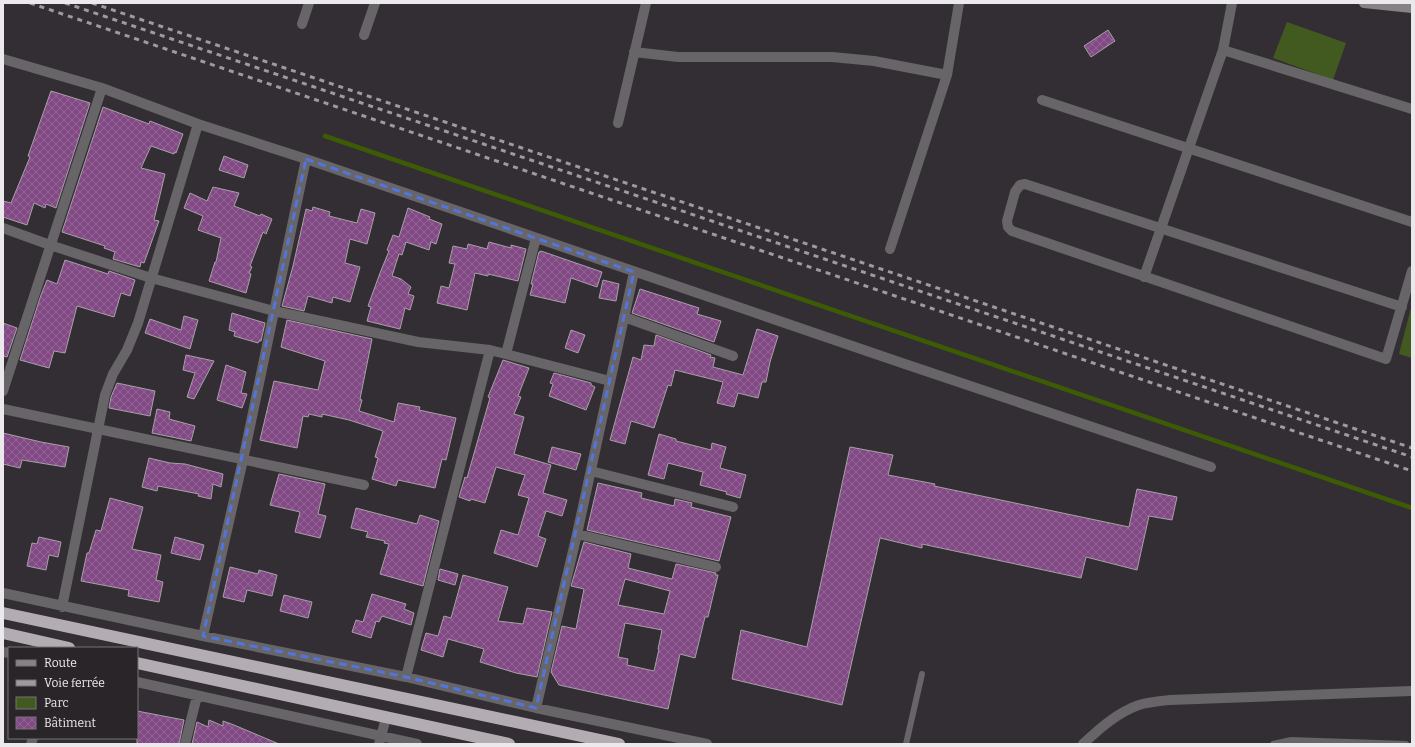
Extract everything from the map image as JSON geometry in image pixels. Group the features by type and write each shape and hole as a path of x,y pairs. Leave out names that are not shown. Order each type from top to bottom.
{"highway":[{"path":"3,613 619,744"},
{"path":"3,633 65,647"},
{"path":"138,663 509,744"}],"street":[{"path":"302,24 309,3"},
{"path":"364,35 375,3"},
{"path":"618,123 646,3"},
{"path":"890,249 947,75 959,3"},
{"path":"1144,277 1223,50 1232,3"},
{"path":"1364,3 1412,8"},
{"path":"1223,50 1412,109"},
{"path":"634,52 678,57 832,57 874,61 947,75"},
{"path":"3,59 102,88 198,124 306,158 634,272 1211,467"},
{"path":"3,391 102,88"},
{"path":"1042,100 1412,222"},
{"path":"62,606 105,395 113,374 127,350 138,323 198,124"},
{"path":"203,636 306,158"},
{"path":"1402,307 1025,184 1020,186 1015,192 1006,221 1012,231 1386,359 1402,307 1412,271"},
{"path":"3,228 151,278 274,311 418,342 490,350 610,381"},
{"path":"506,354 536,238"},
{"path":"536,708 577,534 634,272"},
{"path":"624,317 733,356"},
{"path":"406,677 490,350"},
{"path":"3,409 364,485"},
{"path":"591,471 733,507"},
{"path":"577,534 716,567"},
{"path":"3,593 203,636 406,677 536,708 707,744"},
{"path":"138,682 380,740 417,744"},
{"path":"1083,744 1116,716 1138,705 1170,700 1412,692"},
{"path":"186,744 197,696"},
{"path":"380,740 386,718"}],"lane":[{"path":"906,744 922,674"},
{"path":"1273,744 1290,740 1406,744"}],"highlighted area":[{"path":"306,159 634,272 536,708 406,677 203,636"}],"green space":[{"path":"1287,22 1346,43 1333,80 1273,58"},
{"path":"1412,304 1412,358 1399,354"}],"building":[{"path":"1108,30 1115,41 1091,57 1084,46"},
{"path":"51,91 90,103 56,208 46,204 45,208 34,203 27,225 3,217 3,201 11,203 30,157 28,156"},
{"path":"103,107 149,124 150,121 183,134 176,153 174,152 174,154 151,146 141,168 165,174 154,220 159,221 144,263 141,262 140,267 113,259 115,252 104,248 105,246 62,232"},
{"path":"224,156 248,165 244,178 219,170"},
{"path":"213,187 239,193 234,206 272,219 266,234 263,232 250,266 252,267 249,273 251,274 246,293 209,281 216,262 221,238 198,230 203,216 184,208 190,193 207,201"},
{"path":"313,207 330,212 329,216 357,223 361,209 375,213 367,244 350,239 345,263 360,267 350,302 333,297 332,303 308,296 304,311 282,306 306,209 312,211"},
{"path":"408,208 430,217 429,219 442,224 436,244 431,242 429,250 406,242 402,255 399,254 392,276 401,279 411,287 408,294 414,296 410,310 405,308 400,329 367,321 371,307 368,306 389,251 387,250 393,235 399,237"},
{"path":"489,242 511,248 511,245 526,249 518,281 488,274 488,276 475,273 467,310 437,303 441,286 449,288 455,264 449,263 453,246 467,249 468,244 487,249"},
{"path":"541,251 602,272 597,287 571,278 565,303 530,295 533,284 531,284 539,252"},
{"path":"65,260 108,274 109,271 135,280 130,296 121,293 114,317 77,306 65,353 54,351 49,368 20,360 47,280 57,284"},
{"path":"603,280 619,284 616,301 599,298"},
{"path":"640,289 699,308 697,314 721,321 714,342 632,313"},
{"path":"232,313 265,323 261,341 258,343 234,336 235,332 229,330"},
{"path":"184,316 198,320 190,349 145,333 150,319 181,330"},
{"path":"287,320 372,339 359,411 394,422 398,403 420,407 419,410 456,418 446,460 442,459 435,488 398,480 396,486 372,479 378,458 375,457 383,431 349,420 322,414 322,417 309,414 308,417 303,416 297,448 260,440 274,381 318,390 325,361 281,347"},
{"path":"3,323 17,328 7,357 3,356"},
{"path":"757,329 778,336 766,382 762,382 758,398 738,393 734,407 717,403 723,382 675,370 671,386 668,385 654,428 631,421 625,444 610,440 633,357 641,360 644,345 654,346 656,335 711,355 710,357 715,358 713,367 743,375"},
{"path":"571,330 585,335 578,353 565,348"},
{"path":"186,355 214,361 194,399 187,397 195,373 183,370"},
{"path":"503,360 529,368 518,396 521,397 514,414 524,417 514,454 551,465 543,493 567,500 562,516 546,511 538,536 546,539 537,567 494,553 501,530 518,535 529,498 518,495 525,475 496,467 485,503 471,499 470,501 459,497 465,477 467,478 490,398 488,397"},
{"path":"226,365 246,372 241,393 247,394 242,408 217,400"},
{"path":"554,373 591,383 591,385 595,387 586,410 549,396 553,384 550,383"},
{"path":"117,383 155,391 150,416 109,408 111,397"},
{"path":"157,409 170,412 169,419 195,426 191,441 152,433"},
{"path":"3,433 69,447 65,467 22,460 20,468 3,464"},
{"path":"659,434 676,439 676,441 711,450 712,443 726,447 720,468 746,475 740,498 726,494 727,492 700,485 703,472 668,463 664,479 648,475"},
{"path":"552,447 581,454 576,470 548,462"},
{"path":"850,447 893,455 888,475 1129,527 1137,489 1177,497 1172,520 1149,516 1137,570 1086,557 1081,578 922,544 922,548 880,538 842,705 732,679 741,630 807,647"},
{"path":"149,458 170,463 185,464 223,474 221,487 213,484 211,499 198,496 199,494 158,486 157,491 142,487"},
{"path":"279,474 325,484 318,514 326,516 320,538 295,532 300,512 270,505"},
{"path":"598,483 642,493 641,498 674,506 675,499 692,503 691,507 731,517 719,561 587,530"},
{"path":"110,498 143,507 132,549 161,555 156,580 163,582 159,602 128,596 129,590 81,581 87,553 89,553 96,530 101,531"},
{"path":"356,508 417,524 420,515 439,521 423,586 380,574 389,544 384,543 385,541 366,537 368,532 351,528"},
{"path":"39,537 61,542 58,557 49,555 46,570 27,566 32,543 37,544"},
{"path":"175,537 204,545 200,560 171,553"},
{"path":"584,542 631,554 628,568 672,579 676,564 716,573 715,575 718,575 708,617 705,617 695,658 680,654 668,709 559,685 551,672 562,626 576,629 584,589 571,586","holes":["625,579 670,591 664,614 618,605","625,623 662,630 654,671 627,665 628,659 618,657"]},
{"path":"230,567 258,574 259,570 277,575 272,596 247,590 244,602 223,597"},
{"path":"440,569 458,574 455,585 438,580"},
{"path":"463,575 508,587 498,621 523,624 527,608 552,612 537,677 516,673 480,662 484,649 448,639 443,657 421,650 426,633 438,636 444,616 451,618"},
{"path":"372,594 406,604 404,609 414,613 411,625 382,616 379,622 376,621 371,638 352,632 356,620 363,622"},
{"path":"284,595 312,602 308,618 280,611"},
{"path":"138,711 184,720 179,744 137,744"},
{"path":"209,720 223,726 223,721 279,744 192,744 197,722 208,727"}],"waterway":[{"path":"325,136 1412,508"}],"railway":[{"path":"30,3 1412,471"},
{"path":"65,3 1412,457"},
{"path":"92,3 1412,448"}]}
